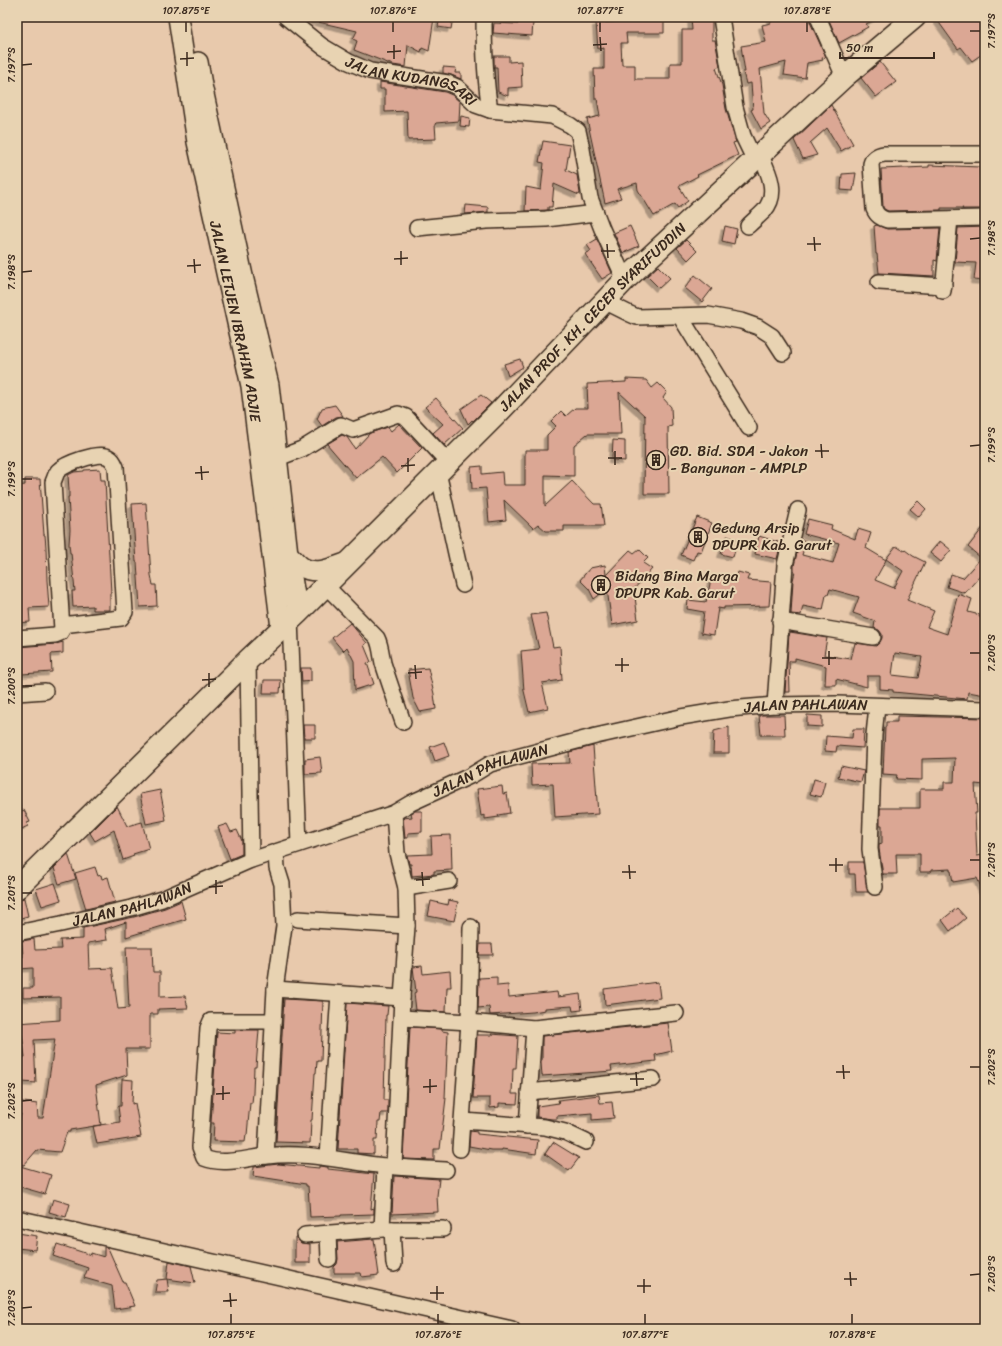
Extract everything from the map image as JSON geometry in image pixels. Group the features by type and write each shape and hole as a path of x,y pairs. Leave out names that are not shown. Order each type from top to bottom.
{"main road":[{"name":"JALAN PROF. KH. CECEP SYARIFUDDIN","path":"19,881 290,620 498,413 626,280 844,77 916,17"}],"street":[{"name":"JALAN LETJEN IBRAHIM ADJIE","path":"178,17 198,142 251,386 290,620"},
{"name":"JALAN LETJEN IBRAHIM ADJIE","path":"191,17 202,85 243,276 269,385 288,554 290,620"},
{"name":"JALAN KUDANGSARI","path":"286,17 322,46 349,62 370,71 448,83 457,87 476,105 490,110 552,116 570,125 578,132 590,198 602,229 626,280"},
{"path":"484,17 486,88 490,110"},
{"path":"721,17 735,107 743,136 770,176 772,188 771,197 764,211 748,226"},
{"path":"818,17 844,77"},
{"path":"985,154 880,154 873,159 871,164 874,209 876,214 881,218 887,220 985,218"},
{"path":"417,228 486,221 546,219 596,213"},
{"path":"879,282 943,288 950,219"},
{"path":"606,302 637,316 708,315 725,317 758,327 772,336 783,354"},
{"path":"680,316 749,428"},
{"path":"278,458 302,449 341,425 353,430 398,414 406,417 443,467 463,584"},
{"path":"17,638 54,635 60,633 62,625 53,482 58,471 67,465 78,460 104,456 113,460 116,467 125,612 120,618 62,625"},
{"path":"775,705 785,565 798,510"},
{"path":"288,554 303,568 315,571 326,570 348,562"},
{"path":"325,585 377,638 380,645 380,652 383,662 403,722"},
{"path":"290,620 298,844"},
{"path":"780,621 873,637"},
{"path":"248,660 252,860"},
{"path":"17,693 45,691"},
{"name":"JALAN PAHLAWAN","path":"17,932 61,924 131,908 162,899 252,860 394,813 415,800 472,775 490,764 508,758 681,717 775,705 837,704 985,710"},
{"path":"875,887 870,849 870,808 877,706"},
{"path":"394,813 397,853 406,888 407,926 387,1229 394,1264"},
{"path":"266,1156 276,989 284,926 282,884 277,868 276,852"},
{"path":"406,888 450,882"},
{"path":"298,919 407,926"},
{"path":"460,1149 469,1022 471,927"},
{"path":"276,989 402,998"},
{"path":"328,1157 339,994"},
{"path":"402,1018 534,1028 676,1013"},
{"path":"274,1021 211,1021 208,1028 200,1147 204,1158 209,1160 233,1161 266,1156 290,1155 328,1157 390,1166 446,1170"},
{"path":"527,1126 534,1028"},
{"path":"529,1092 653,1079"},
{"path":"463,1121 545,1127 565,1132 586,1142"},
{"path":"17,1218 512,1329"},
{"path":"305,1235 387,1229 443,1229"},
{"path":"328,1233 329,1259"}],"building":[{"path":"314,17 434,18 429,51 422,48 421,52 408,45 406,67 393,65 354,50 357,41 353,39 357,31 314,21"},
{"path":"440,17 453,17 451,29 438,27"},
{"path":"628,17 660,17 660,20 664,20 664,33 626,33 627,43 621,43 622,65 635,65 635,79 670,79 670,63 682,63 682,30 692,30 691,17 712,17 712,40 715,40 720,66 716,68 722,85 726,109 736,142 733,143 738,155 697,175 698,176 679,186 688,201 678,208 675,204 654,216 638,190 637,183 617,189 621,198 605,203 587,119 600,116 597,99 595,99 594,69 604,69 604,48 598,49 596,23 628,21"},
{"path":"770,17 808,17 826,57 822,58 823,60 807,63 805,78 784,75 786,62 760,69 764,113 770,123 761,129 751,110 753,109 751,83 746,84 743,72 745,72 741,46 766,42 762,25 771,23"},
{"path":"879,17 866,24 868,27 839,43 828,18"},
{"path":"935,17 983,17 985,20 985,49 980,52 982,54 972,61 961,47 958,49"},
{"path":"518,21 533,22 532,36 493,33 494,23 518,24"},
{"path":"494,56 509,56 509,62 521,61 522,87 508,88 508,96 498,92 497,67 494,67"},
{"path":"880,62 896,82 876,97 861,78"},
{"path":"443,67 456,68 455,73 461,73 461,79 443,73"},
{"path":"380,82 445,92 452,95 460,102 459,121 436,123 436,139 408,140 407,111 385,112 385,89 380,89"},
{"path":"831,105 853,144 841,151 827,128 810,143 817,155 803,159 794,140"},
{"path":"461,116 470,118 469,127 460,126"},
{"path":"543,141 570,145 566,170 577,175 580,193 579,195 554,184 552,207 548,207 548,210 525,211 526,187 541,190 544,163 539,162"},
{"path":"929,165 980,167 981,189 985,189 985,209 941,208 941,210 888,211 884,209 881,169 929,167"},
{"path":"856,173 853,191 841,190 842,174"},
{"path":"466,205 488,207 488,212 465,214"},
{"path":"877,225 887,229 940,228 937,261 934,260 934,276 879,273 874,226"},
{"path":"630,226 639,246 623,253 614,233"},
{"path":"725,226 737,229 734,244 722,241"},
{"path":"985,227 985,281 974,280 976,263 955,262 958,228"},
{"path":"597,239 612,273 602,279 585,254 591,251 587,245"},
{"path":"686,240 697,251 688,260 677,248"},
{"path":"658,266 670,278 659,288 647,276"},
{"path":"695,275 712,289 702,302 685,288"},
{"path":"520,359 523,367 508,376 504,364"},
{"path":"626,379 646,380 652,388 658,383 667,392 663,398 671,407 672,426 668,427 669,494 644,494 645,416 619,392 621,434 587,434 574,445 574,476 545,475 545,506 572,481 594,504 601,504 604,526 564,526 564,531 546,531 538,524 533,528 504,500 506,520 489,522 486,488 472,489 471,467 482,466 482,474 502,472 503,485 525,485 525,450 547,450 547,435 556,426 551,421 561,411 566,416 575,408 588,408 587,384 626,382"},
{"path":"481,395 491,403 468,424 461,409"},
{"path":"436,398 463,428 444,445 433,433 443,424 425,407"},
{"path":"335,405 343,416 336,417 322,426 317,419 322,408"},
{"path":"399,424 422,448 397,473 382,457 356,478 327,444 342,435 347,437 355,449 370,433 388,427 391,431"},
{"path":"613,440 625,441 625,461 612,460"},
{"path":"100,469 101,480 105,480 111,593 110,610 93,610 93,606 73,607 72,591 75,591 69,544 70,530 68,475 84,470"},
{"path":"25,479 40,479 46,547 49,607 29,608 30,622 17,623 17,486 25,485"},
{"path":"918,501 926,509 919,517 910,509"},
{"path":"146,503 151,575 153,585 156,585 157,606 140,607 132,504"},
{"name":"Gedung Arsip DPUPR Kab. Garut","path":"697,517 712,523 701,552 697,551 693,560 681,555"},
{"path":"808,519 832,525 831,529 855,539 858,529 871,533 866,548 886,560 875,580 894,588 903,571 886,559 896,546 925,562 907,600 934,611 927,627 947,634 958,594 972,599 968,612 985,618 985,695 968,692 967,699 893,692 893,690 880,689 880,676 867,676 867,687 836,679 836,685 825,685 826,666 795,658 795,661 789,661 790,692 785,692 790,632 827,638 824,655 851,659 855,643 876,646 882,638 882,634 879,630 874,628 875,621 853,613 859,597 830,589 828,595 826,595 823,610 803,606 801,615 791,614 793,580 795,572 794,566 800,539 806,541 802,555 833,563 839,543 804,534","holes":["895,653 922,657 918,678 892,675"]},
{"path":"985,525 985,570 965,593 947,587 951,574 963,578 981,558 968,547"},
{"path":"727,536 738,540 733,557 721,554"},
{"path":"759,536 781,543 777,559 755,554"},
{"path":"940,541 951,550 941,562 930,553"},
{"path":"639,549 648,558 643,563 652,569 634,589 638,620 612,625 607,589 594,599 589,589 580,580 590,568 605,565 606,575 630,550 634,553"},
{"path":"738,572 749,575 747,580 771,582 769,606 724,607 724,609 718,608 714,635 701,633 704,612 687,609 688,600 706,602 712,575 736,579"},
{"path":"546,613 553,647 560,646 562,680 542,683 548,708 529,712 524,691 521,651 539,649 531,615"},
{"path":"350,623 367,643 364,645 371,662 367,663 374,684 355,690 354,661 347,647 343,651 332,638"},
{"path":"63,642 63,653 51,654 52,672 17,673 17,647 56,644"},
{"path":"301,668 311,668 311,681 302,682"},
{"path":"428,668 436,709 420,712 413,698 408,670"},
{"path":"264,680 281,680 280,693 263,693"},
{"path":"759,715 784,715 785,735 761,735"},
{"path":"807,715 822,716 822,727 807,726"},
{"path":"897,716 985,718 985,785 975,784 977,813 975,813 977,856 983,855 985,896 977,878 953,882 950,869 920,872 920,854 896,854 897,874 883,875 879,849 879,845 882,844 880,808 920,808 920,789 944,789 944,782 954,782 955,758 922,759 922,780 896,779 897,775 883,774 886,722 897,722"},
{"path":"303,725 315,725 315,738 304,738"},
{"path":"729,727 729,753 713,753 714,731"},
{"path":"853,729 864,729 863,748 837,746 836,752 825,751 826,736 852,738"},
{"path":"444,742 449,756 435,761 430,747"},
{"path":"593,746 598,814 555,817 553,784 532,785 531,764 570,763 569,752"},
{"path":"320,757 322,773 305,774 305,759"},
{"path":"841,766 864,771 861,782 838,777"},
{"path":"814,779 825,782 821,797 810,794"},
{"path":"502,786 503,794 507,793 510,813 498,815 499,817 485,819 485,815 481,816 477,789"},
{"path":"160,790 166,820 146,824 140,794"},
{"path":"17,799 22,811 24,810 30,822 27,823 28,826 17,831"},
{"path":"117,806 127,826 142,822 149,849 133,854 134,856 123,860 114,830 95,841 90,833"},
{"path":"415,811 422,811 422,832 408,833 408,838 405,838 403,818 412,817 411,813"},
{"path":"227,824 231,832 237,830 242,841 242,854 230,859 218,827"},
{"path":"451,835 452,870 434,871 434,874 412,876 411,864 409,864 407,855 432,854 431,836"},
{"path":"68,854 76,879 59,884 54,868"},
{"path":"849,862 863,862 868,892 856,892 855,874 849,874"},
{"path":"95,867 98,876 101,875 102,879 108,877 115,902 86,909 75,873"},
{"path":"55,883 61,900 42,906 36,889"},
{"path":"24,898 28,916 17,919 17,900"},
{"path":"449,900 458,902 454,921 428,916 431,901 448,905"},
{"path":"181,901 186,919 126,937 126,922 105,929 107,940 88,943 89,969 112,968 118,1009 129,1008 126,947 152,947 153,972 160,972 160,997 185,996 188,1008 158,1009 158,1014 150,1014 150,1049 126,1049 127,1075 96,1085 101,1125 70,1130 70,1132 67,1132 60,1152 37,1150 24,1165 17,1163 17,1134 21,1114 17,1114 17,1101 37,1104 38,1118 43,1118 55,1039 34,1040 36,1083 22,1082 21,1078 17,1078 17,1057 25,1057 22,1035 17,1035 17,1023 60,1020 60,997 23,998 23,988 33,988 33,968 19,969 18,957 23,957 22,941 34,939 35,950 61,949 60,940 83,939 83,928 134,917 165,908"},
{"path":"957,908 966,918 950,931 942,920"},
{"path":"480,944 492,944 493,955 479,955"},
{"path":"422,966 423,974 450,971 451,987 447,987 446,1012 416,1010 414,993 416,992 413,967"},
{"path":"497,977 497,986 508,985 509,997 557,992 558,997 580,994 582,1010 573,1011 572,1006 545,1008 545,1010 533,1012 490,1015 489,1007 478,1008 479,978"},
{"path":"658,982 660,998 605,1005 604,989"},
{"path":"284,999 323,1001 321,1061 317,1061 315,1073 310,1143 276,1142"},
{"path":"347,1003 388,1006 386,1015 384,1100 388,1100 388,1113 381,1113 380,1122 378,1122 377,1140 374,1140 374,1154 357,1153 357,1149 338,1149"},
{"path":"668,1023 672,1051 655,1055 656,1061 611,1066 612,1071 542,1076 542,1036"},
{"path":"410,1027 442,1029 442,1031 448,1032 446,1098 440,1149 434,1149 434,1160 403,1159"},
{"path":"235,1030 259,1030 256,1067 254,1067 252,1103 250,1103 247,1135 245,1142 213,1141 214,1123 211,1123 217,1032 235,1033"},
{"path":"491,1034 518,1036 516,1068 513,1068 512,1094 518,1094 517,1104 499,1103 499,1107 490,1108 490,1098 473,1098 477,1035 492,1035"},
{"path":"122,1079 133,1080 132,1104 135,1103 141,1137 97,1144 93,1126 120,1122 118,1106 121,1106"},
{"path":"599,1095 600,1103 612,1102 614,1118 592,1120 592,1113 557,1116 557,1119 537,1117 537,1106 559,1103 558,1100"},
{"path":"470,1131 477,1132 477,1134 538,1140 536,1154 502,1149 491,1150 469,1146"},
{"path":"553,1142 579,1158 569,1171 545,1154"},
{"path":"278,1164 319,1168 319,1166 328,1167 328,1169 374,1174 371,1209 374,1208 374,1214 310,1217 308,1186 306,1186 306,1184 253,1176 254,1167"},
{"path":"20,1166 51,1175 45,1194 17,1186"},
{"path":"394,1176 439,1179 437,1196 438,1212 392,1214"},
{"path":"53,1199 70,1204 66,1217 49,1212"},
{"path":"18,1233 37,1236 35,1250 17,1248"},
{"path":"295,1237 301,1243 310,1244 310,1263 295,1263"},
{"path":"374,1239 379,1275 362,1277 361,1273 334,1273 334,1267 337,1264 338,1259 337,1242"},
{"path":"57,1244 91,1255 91,1253 104,1257 104,1247 108,1248 135,1306 115,1309 112,1286 84,1278 88,1268 53,1256"},
{"path":"169,1261 191,1266 195,1283 167,1279"},
{"path":"167,1279 169,1292 155,1292 157,1280"}],"place":[{"name":"GD. Bid. SDA - Jakon - Bangunan - AMPLP","path":"656,460"},
{"name":"Gedung Arsip DPUPR Kab. Garut","path":"698,537"},
{"name":"Bidang Bina Marga DPUPR Kab. Garut","path":"601,585"}]}
